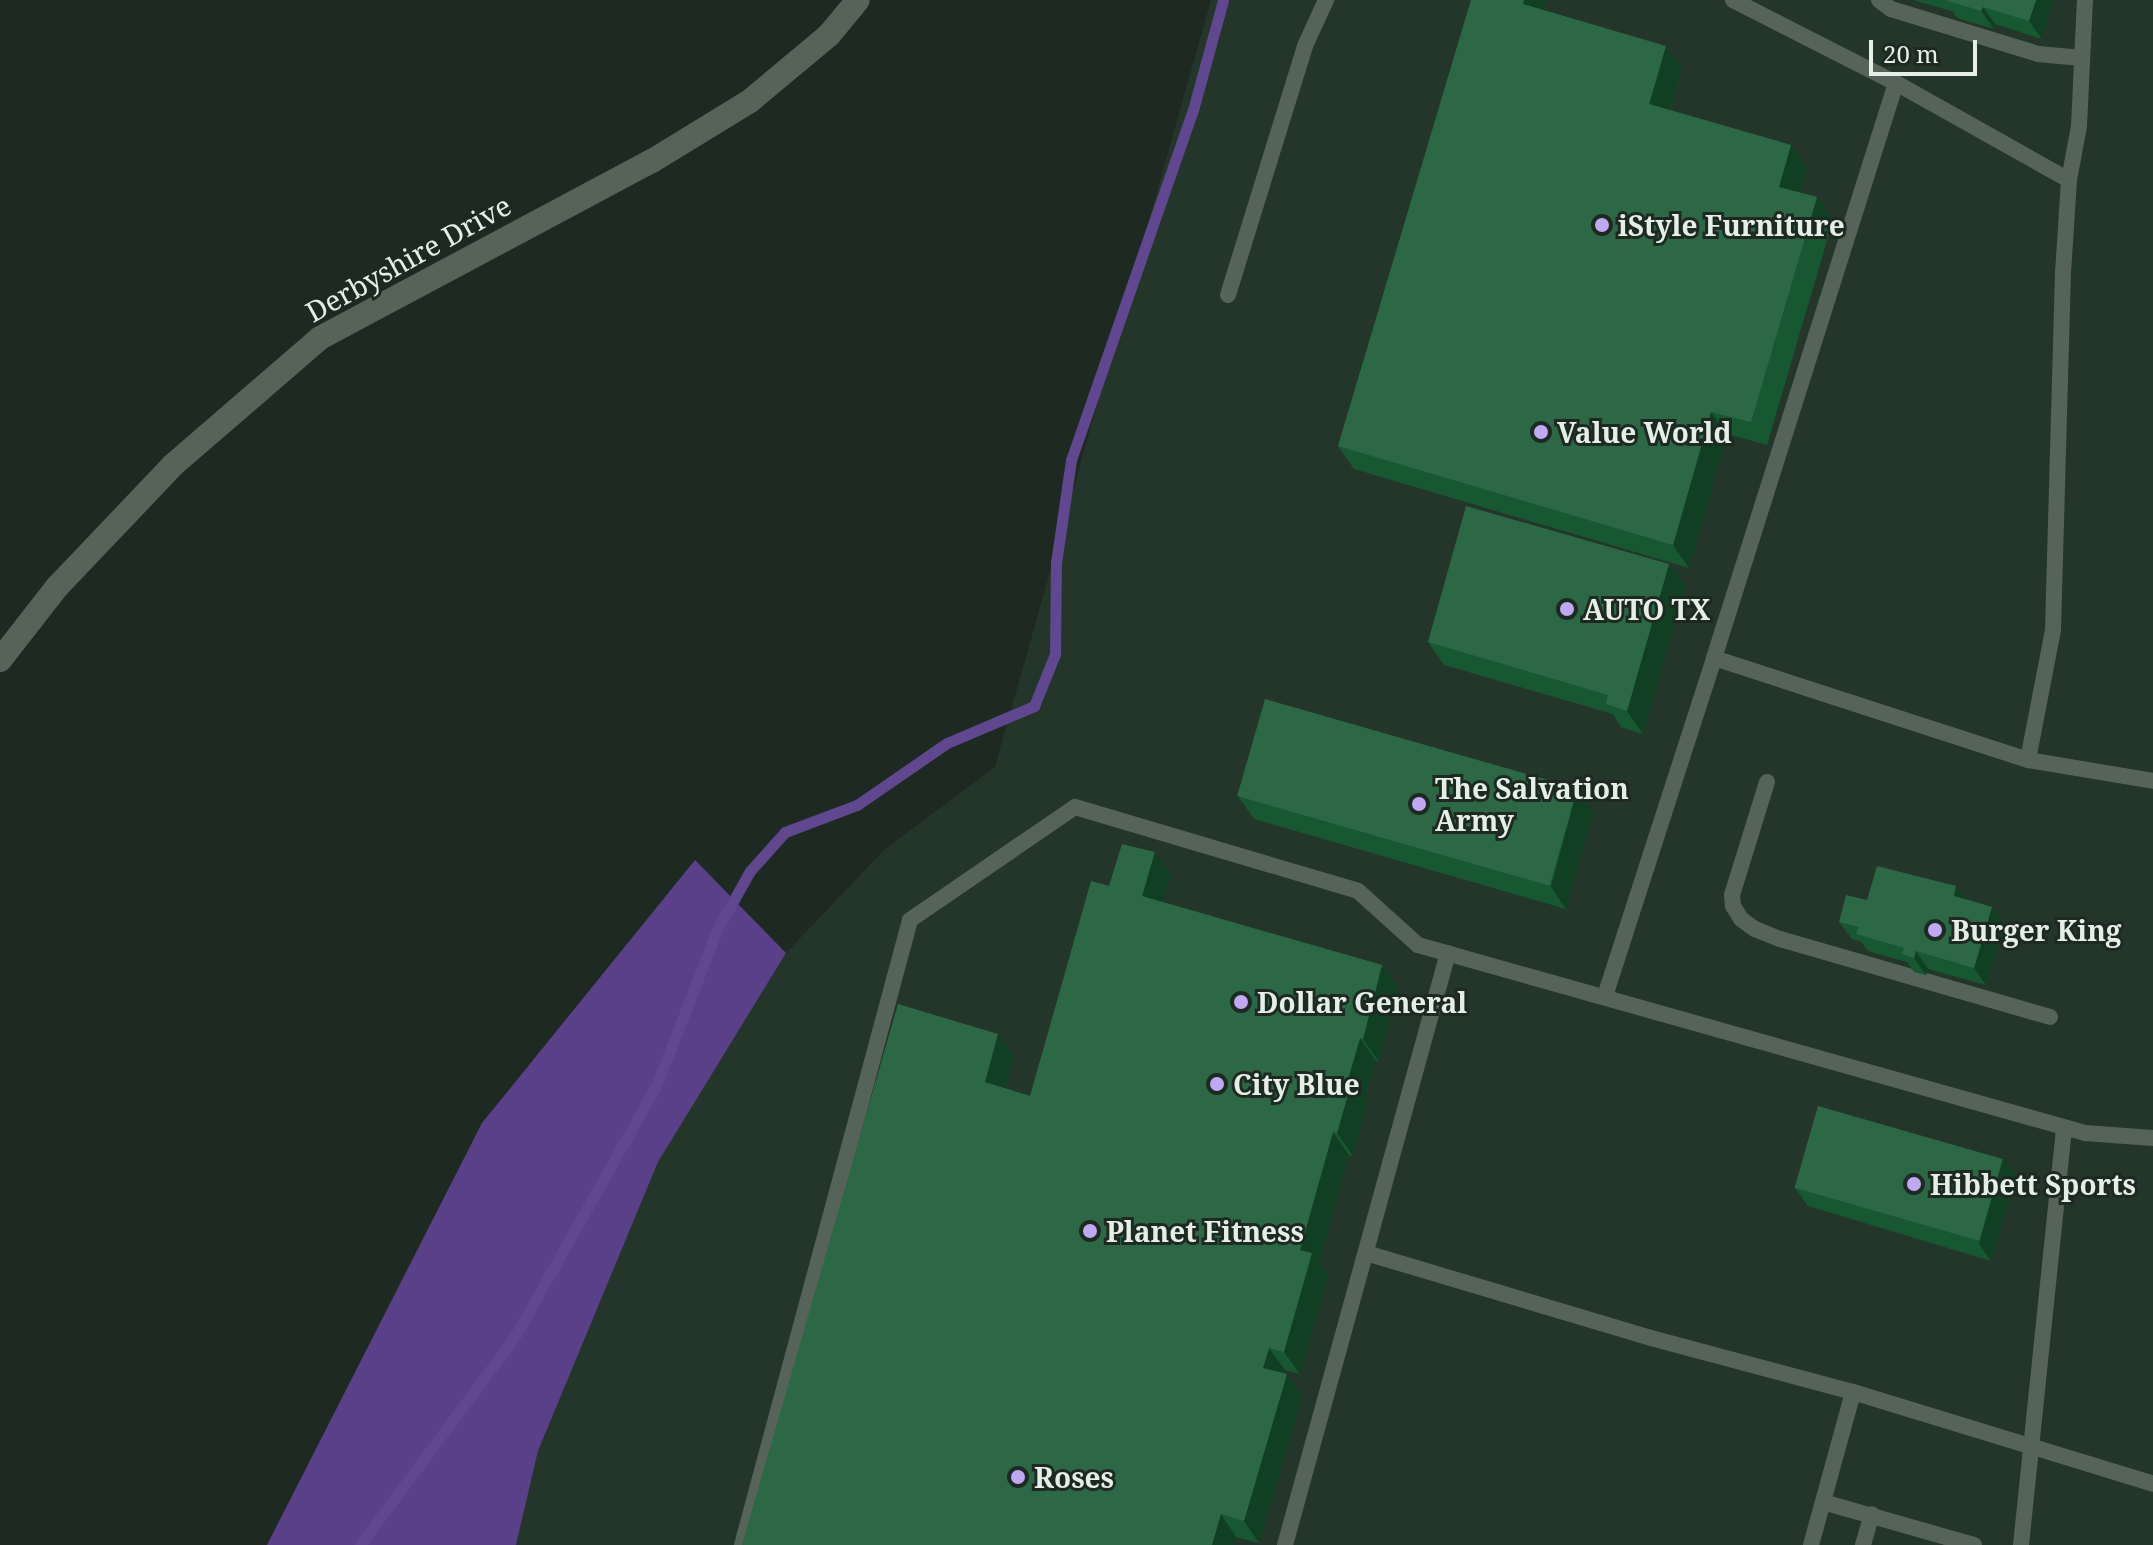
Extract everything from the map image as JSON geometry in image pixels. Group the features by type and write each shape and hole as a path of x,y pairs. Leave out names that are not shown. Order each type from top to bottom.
{"street":[{"name":"Derbyshire Drive","path":"0,660 57,587 173,465 320,338 652,161 750,101 829,35 858,0"}],"lane":[{"path":"1228,295 1305,46 1326,0"},
{"path":"1733,0 1896,83 2069,180"},
{"path":"1879,0 1891,9 2038,54 2082,58"},
{"path":"2028,760 2053,630 2069,180 2079,126 2085,0"},
{"path":"1605,996 1896,83"},
{"path":"1714,658 2028,760 2153,781"},
{"path":"1767,782 1732,895 1733,906 1741,919 1755,929 1780,939 2050,1017"},
{"path":"742,1545 910,920 1075,807 1358,891 1418,945 2085,1133 2153,1138"},
{"path":"1285,1545 1448,953"},
{"path":"2021,1545 2034,1446 2064,1127"},
{"path":"1366,1253 1651,1338 1853,1392 2034,1446 2098,1470 2153,1484"},
{"path":"1811,1545 1853,1392"},
{"path":"1823,1502 1974,1545"},
{"path":"1863,1545 1872,1514"}],"shaded area":[{"path":"1211,0 2153,0 2153,1545 516,1545 538,1451 658,1162 786,953 884,850 995,767"},
{"path":"695,860 786,953 658,1162 538,1451 516,1545 267,1545 482,1123"}],"building":[{"path":"1471,0 1524,0 1523,4 1666,46 1649,104 1791,145 1779,187 1817,197 1751,422 1711,412 1673,545 1338,446"},
{"path":"1945,0 2036,0 2029,21 1983,7 1981,11"},
{"path":"1466,506 1669,564 1627,711 1606,704 1608,695 1428,642"},
{"path":"1265,699 1577,789 1550,886 1237,796"},
{"path":"1122,844 1155,852 1142,896 1382,965 1363,1039 1360,1038 1349,1076 1353,1078 1337,1133 1333,1132 1300,1250 1312,1253 1284,1352 1269,1348 1263,1368 1287,1374 1244,1521 1221,1514 1212,1545 742,1545 898,1004 998,1034 985,1082 1030,1096 1091,881 1109,886"},
{"path":"1877,866 1956,886 1954,896 1992,907 1974,968 1916,951 1914,958 1902,954 1904,948 1856,934 1859,927 1839,922 1846,895 1867,900"},
{"path":"1818,1106 2003,1159 1979,1241 1795,1188"}],"waterway":[{"path":"360,1545 514,1338 656,1086 718,928 750,871 785,832 857,805 947,743 1034,706 1055,654 1056,563 1071,460 1193,110 1223,0"}],"place":[{"name":"iStyle Furniture","path":"1602,225"},
{"name":"Value World","path":"1541,432"},
{"name":"AUTO TX","path":"1567,609"},
{"name":"The Salvation Army","path":"1419,804"},
{"name":"Burger King","path":"1935,930"},
{"name":"Dollar General","path":"1241,1002"},
{"name":"City Blue","path":"1217,1084"},
{"name":"Hibbett Sports","path":"1914,1184"},
{"name":"Planet Fitness","path":"1090,1231"},
{"name":"Roses","path":"1018,1477"}]}
